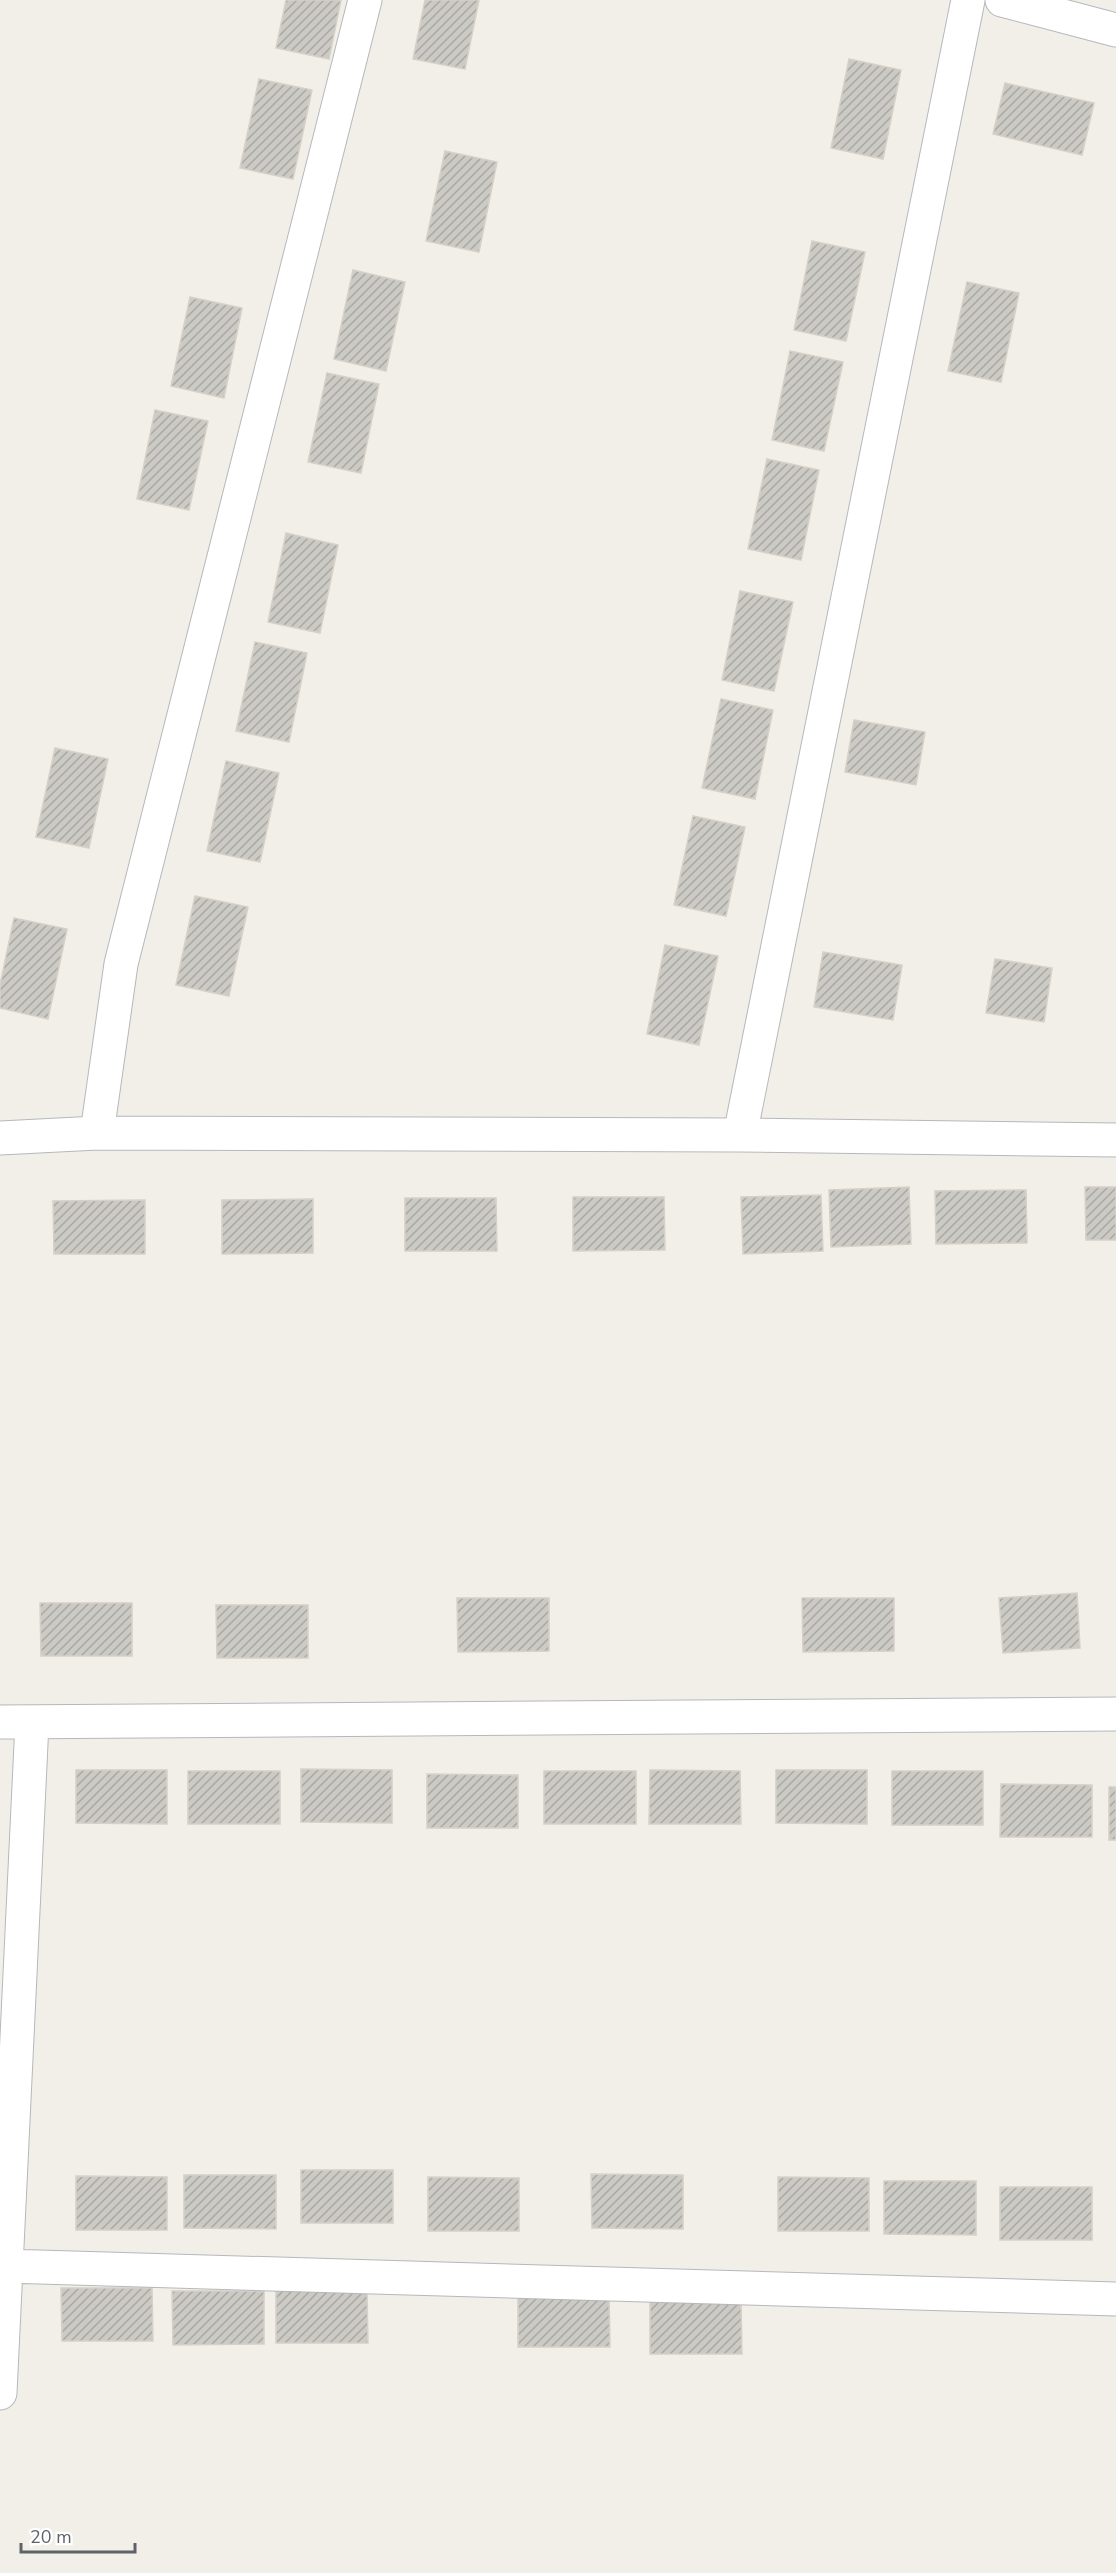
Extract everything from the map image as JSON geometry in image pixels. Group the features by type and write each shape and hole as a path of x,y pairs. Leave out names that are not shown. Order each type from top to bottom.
{"street":[{"path":"97,1132 120,964 365,0"},
{"path":"740,1135 968,0"},
{"path":"1002,0 1116,30"},
{"path":"0,1138 97,1132 740,1135 1116,1140"},
{"path":"0,1722 1116,1714"},
{"path":"0,2393 32,1723"},
{"path":"6,2266 1116,2299"}],"building":[{"path":"286,0 341,0 329,59 276,48"},
{"path":"425,0 479,0 465,69 413,59"},
{"path":"849,59 901,70 883,159 831,148"},
{"path":"259,79 312,90 293,179 240,168"},
{"path":"1005,83 1094,103 1082,155 993,134"},
{"path":"445,151 497,162 479,252 426,241"},
{"path":"812,241 865,252 846,341 794,330"},
{"path":"353,270 405,282 386,371 334,359"},
{"path":"967,282 1019,293 1001,382 948,371"},
{"path":"190,297 242,308 224,398 171,386"},
{"path":"790,351 843,362 824,451 772,440"},
{"path":"327,373 379,384 361,473 308,462"},
{"path":"155,410 208,421 189,510 137,499"},
{"path":"767,459 819,470 801,560 748,549"},
{"path":"286,533 338,545 320,633 268,622"},
{"path":"740,591 793,602 774,691 722,680"},
{"path":"255,642 307,653 289,742 236,731"},
{"path":"721,699 773,710 755,799 702,788"},
{"path":"854,720 925,732 916,785 845,772"},
{"path":"55,748 108,759 89,848 36,837"},
{"path":"226,761 279,773 260,862 207,851"},
{"path":"693,816 745,827 726,916 674,905"},
{"path":"195,896 248,907 229,996 176,985"},
{"path":"14,918 67,929 48,1019 0,1008 0,985"},
{"path":"665,945 718,956 699,1045 647,1034"},
{"path":"823,952 902,965 893,1020 814,1007"},
{"path":"995,959 1052,968 1044,1022 986,1013"},
{"path":"909,1187 911,1244 831,1247 829,1190"},
{"path":"1085,1187 1116,1187 1116,1240 1086,1240"},
{"path":"1026,1190 1027,1243 936,1244 935,1191"},
{"path":"821,1195 823,1251 743,1254 741,1197"},
{"path":"573,1197 664,1197 665,1250 573,1251"},
{"path":"405,1198 496,1198 497,1251 405,1251"},
{"path":"313,1199 313,1253 222,1254 222,1200"},
{"path":"145,1200 145,1254 54,1254 53,1201"},
{"path":"1077,1593 1080,1648 1003,1653 999,1598"},
{"path":"457,1598 549,1598 549,1651 458,1652"},
{"path":"802,1598 894,1598 894,1651 803,1652"},
{"path":"40,1603 132,1603 132,1656 41,1656"},
{"path":"216,1605 308,1605 308,1658 217,1658"},
{"path":"301,1769 392,1770 392,1823 301,1822"},
{"path":"76,1770 167,1770 167,1824 76,1823"},
{"path":"650,1770 740,1771 741,1824 649,1824"},
{"path":"776,1770 867,1770 867,1824 776,1823"},
{"path":"188,1771 280,1771 280,1824 188,1824"},
{"path":"544,1771 636,1771 636,1824 544,1824"},
{"path":"892,1771 983,1771 983,1825 892,1825"},
{"path":"427,1774 518,1775 518,1828 427,1828"},
{"path":"1001,1784 1092,1785 1092,1837 1000,1837"},
{"path":"1109,1787 1116,1787 1116,1840 1109,1840"},
{"path":"301,2170 393,2170 393,2223 301,2223"},
{"path":"591,2174 683,2175 683,2229 592,2228"},
{"path":"184,2175 276,2175 276,2229 184,2228"},
{"path":"76,2176 167,2177 167,2230 76,2230"},
{"path":"428,2177 519,2178 519,2231 428,2231"},
{"path":"778,2177 869,2178 869,2231 778,2231"},
{"path":"884,2181 976,2181 976,2235 884,2234"},
{"path":"1000,2187 1092,2187 1092,2240 1000,2240"},
{"path":"61,2288 152,2288 153,2341 62,2341"},
{"path":"276,2290 367,2290 368,2343 276,2343"},
{"path":"172,2291 264,2291 264,2344 173,2345"},
{"path":"609,2293 610,2347 518,2347 518,2294"},
{"path":"650,2301 741,2301 742,2354 650,2354"}]}
